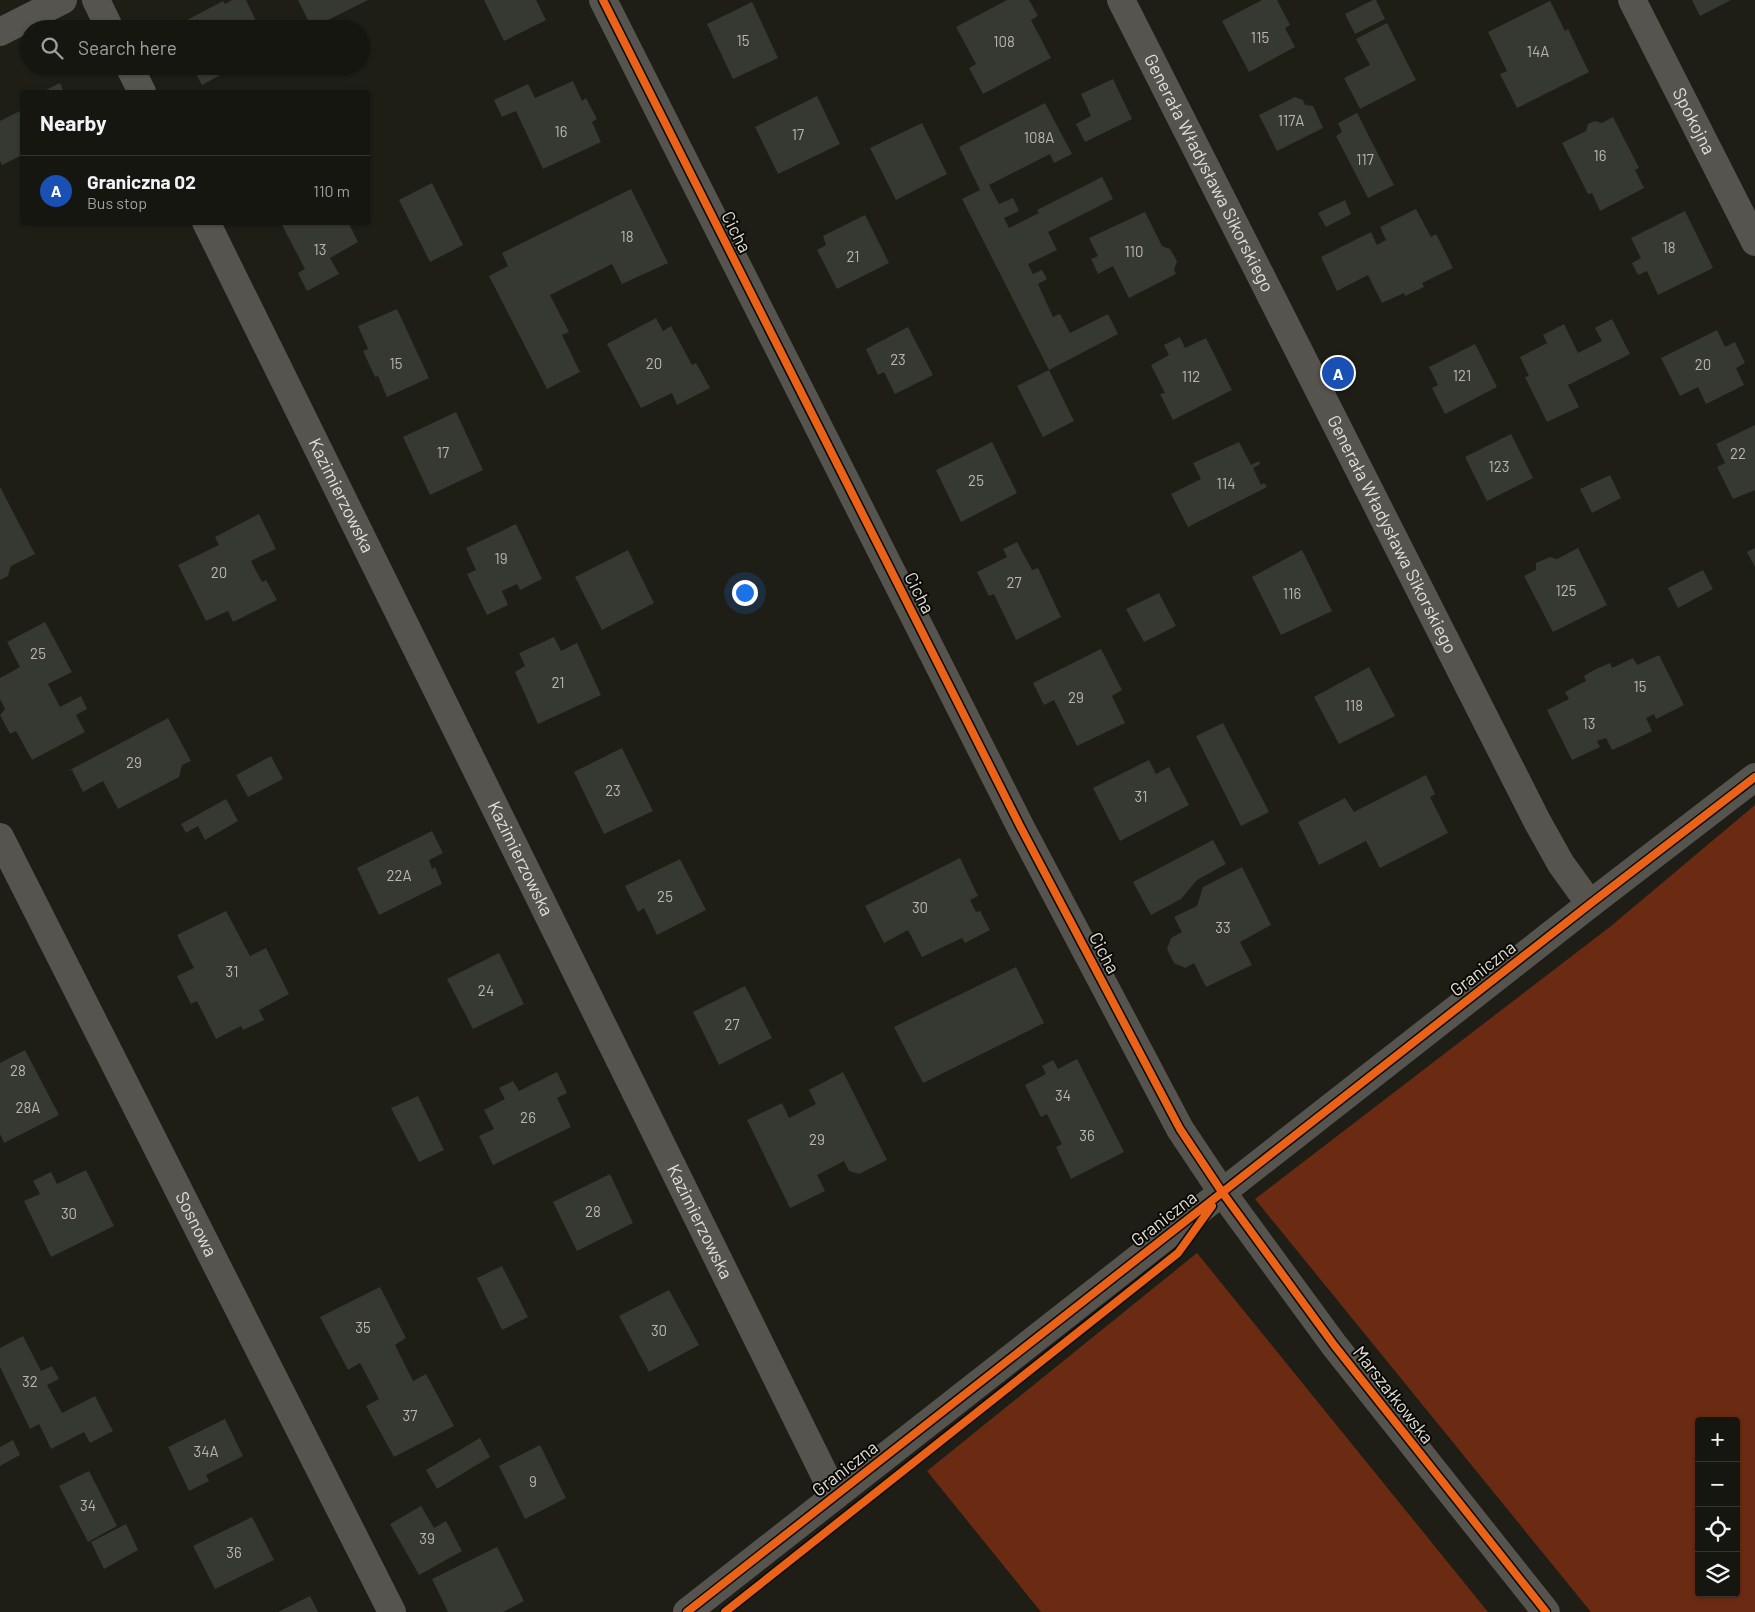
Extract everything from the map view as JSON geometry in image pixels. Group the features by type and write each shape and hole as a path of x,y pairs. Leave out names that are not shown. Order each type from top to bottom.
{"street":[{"path":"24,20 63,0"},
{"path":"96,0 106,20"},
{"name":"Cicha","path":"603,0 1020,826 1162,1097 1200,1160 1222,1192"},
{"name":"Generała Władysława Sikorskiego","path":"1121,0 1537,821 1561,864 1590,904"},
{"name":"Spokojna","path":"1632,0 1755,242"},
{"path":"0,32 20,22"},
{"path":"134,75 141,90"},
{"name":"Kazimierzowska","path":"207,225 835,1496"},
{"name":"Graniczna","path":"687,1612 1590,904 1755,777"},
{"name":"Sosnowa","path":"0,837 392,1612"},
{"name":"Marszałkowska","path":"1222,1192 1334,1345 1546,1612"}],"shaded area":[{"path":"1755,805 1755,1612 1591,1612 1255,1199 1611,926"},
{"path":"1197,1253 1488,1612 1041,1612 927,1471"}],"building":[{"path":"232,0 246,0 256,20 187,20 223,1 225,4"},
{"path":"298,0 368,0 328,20 308,20"},
{"path":"484,0 536,0 546,20 504,41"},
{"path":"1007,0 1029,0 1038,16 1031,20 1051,58 983,94 969,68 976,64 956,27"},
{"path":"1262,0 1277,0 1290,25 1285,28 1295,47 1249,72 1222,21"},
{"path":"1376,0 1385,19 1355,34 1345,14"},
{"path":"1692,0 1731,0 1700,16"},
{"path":"1550,1 1565,31 1568,29 1589,72 1517,108 1500,74 1507,71 1488,32"},
{"path":"752,2 778,58 733,79 707,24"},
{"path":"1387,23 1416,80 1360,109 1344,78 1370,65 1356,39"},
{"path":"197,75 220,75 202,85"},
{"path":"1113,79 1132,119 1085,142 1076,124 1091,116 1081,94"},
{"path":"573,81 582,101 586,98 597,119 592,122 601,142 543,169 516,111 502,117 494,100 528,84 535,98"},
{"path":"60,83 63,90 46,90"},
{"path":"817,96 840,144 778,174 755,127"},
{"path":"1295,97 1303,100 1305,105 1313,106 1323,128 1277,151 1259,115"},
{"path":"1045,103 1072,154 1054,163 1050,154 989,185 999,204 1013,198 1019,211 1004,218 1009,228 1039,213 1037,210 1102,177 1113,199 1048,232 1057,250 1028,264 1033,274 1042,270 1047,279 1038,284 1053,317 1060,314 1070,333 1108,314 1118,334 1049,370 962,199 980,190 959,147"},
{"path":"20,111 20,156 2,165 0,161 0,121"},
{"path":"1357,113 1394,185 1368,198 1336,136 1342,132 1338,123"},
{"path":"1613,117 1639,168 1635,170 1644,188 1600,211 1592,193 1588,194 1562,143 1586,131 1588,124 1595,121 1602,123"},
{"path":"922,123 947,174 896,200 870,148"},
{"path":"432,183 463,245 430,262 399,200"},
{"path":"631,189 668,263 622,284 612,264 550,295 569,332 562,335 580,372 547,389 489,276 508,266 502,253"},
{"path":"1345,200 1351,214 1326,227 1318,213"},
{"path":"1416,209 1431,237 1436,234 1453,268 1422,283 1424,287 1405,296 1404,293 1382,303 1368,275 1337,291 1321,257 1371,232 1377,245 1386,240 1380,227"},
{"path":"1685,211 1713,268 1658,295 1647,271 1638,275 1632,263 1641,258 1631,238"},
{"path":"1145,212 1162,246 1170,249 1177,261 1174,270 1176,274 1129,298 1113,266 1098,274 1091,259 1098,256 1089,238"},
{"path":"865,215 889,263 837,289 817,250 826,245 823,236"},
{"path":"282,225 350,225 358,242 330,258 339,274 307,291 298,273 305,269"},
{"path":"397,309 429,378 387,397 378,376 375,377 363,351 368,349 358,326"},
{"path":"656,318 663,331 671,326 692,365 696,363 710,388 677,405 672,393 641,408 607,344"},
{"path":"1612,319 1630,354 1568,385 1579,407 1547,422 1525,377 1529,376 1520,357 1547,343 1543,335 1564,324 1578,353 1602,341 1595,328"},
{"path":"908,327 933,375 895,394 884,372 878,375 866,349"},
{"path":"1717,330 1725,347 1735,342 1745,363 1736,368 1744,385 1706,404 1698,387 1680,396 1661,358"},
{"path":"1180,337 1185,348 1206,338 1232,390 1173,420 1160,394 1165,393 1151,365 1169,355 1164,345"},
{"path":"1475,344 1497,387 1445,414 1432,388 1438,385 1429,367"},
{"path":"1049,370 1074,421 1043,437 1017,386"},
{"path":"456,412 483,470 430,495 403,437"},
{"path":"1755,425 1755,490 1733,499 1717,467 1725,463 1716,444"},
{"path":"1511,434 1533,478 1487,501 1465,457"},
{"path":"992,442 1017,493 961,522 936,470"},
{"path":"1239,442 1251,465 1259,461 1260,464 1253,468 1261,485 1264,483 1267,487 1188,527 1171,494 1201,479 1193,463"},
{"path":"1610,475 1621,498 1592,513 1580,489"},
{"path":"0,487 35,554 11,566 8,576 0,580"},
{"path":"259,514 276,549 251,561 262,582 266,580 277,600 233,622 228,611 206,621 178,565 219,545 215,537"},
{"path":"516,524 542,579 520,590 517,584 502,591 508,605 487,615 467,574 476,570 466,548"},
{"path":"1017,542 1032,570 1038,568 1061,617 1016,640 994,594 989,596 977,572 1007,557 1003,549"},
{"path":"1578,548 1607,605 1553,632 1524,576 1536,570 1536,563 1550,557 1557,559"},
{"path":"1755,548 1755,567 1747,552"},
{"path":"628,550 654,603 602,630 575,577"},
{"path":"1302,550 1332,611 1281,635 1252,577"},
{"path":"1703,570 1713,589 1678,608 1668,588"},
{"path":"1159,593 1176,626 1144,642 1126,609"},
{"path":"45,622 72,672 48,684 60,707 81,696 87,709 76,715 85,732 32,760 16,731 10,734 0,715 5,709 0,699 0,678 20,667 7,642"},
{"path":"554,637 561,651 577,643 601,695 538,724 515,672 525,666 519,653"},
{"path":"1101,649 1122,690 1112,696 1125,723 1077,746 1054,700 1044,705 1033,683"},
{"path":"1659,655 1684,705 1656,719 1654,714 1646,718 1652,731 1632,741 1612,750 1606,738 1597,741 1600,747 1572,760 1547,710 1569,699 1565,692 1586,681 1584,676 1596,669 1610,663 1612,668 1633,658 1637,665"},
{"path":"1369,667 1395,716 1339,744 1314,697"},
{"path":"168,718 191,761 182,765 179,777 118,809 103,781 83,792 72,770 68,771"},
{"path":"1223,723 1269,812 1241,826 1196,736"},
{"path":"622,748 653,811 604,834 574,772"},
{"path":"271,756 283,779 248,797 236,775"},
{"path":"1149,760 1156,774 1169,767 1189,805 1120,841 1093,788"},
{"path":"1426,775 1435,794 1430,797 1448,833 1380,868 1366,841 1319,865 1298,822 1345,798 1354,812"},
{"path":"226,799 238,821 205,840 198,826 186,833 181,824"},
{"path":"432,831 443,853 429,860 432,869 435,867 442,884 379,915 357,868"},
{"path":"1213,840 1226,864 1197,880 1181,899 1151,915 1133,882"},
{"path":"960,858 978,896 970,900 976,912 980,911 990,930 965,943 962,938 922,957 908,930 884,943 865,906"},
{"path":"680,859 706,910 657,935 644,908 638,912 625,886"},
{"path":"1242,867 1271,925 1240,942 1252,965 1206,987 1194,963 1185,968 1174,963 1167,949 1171,938 1182,932 1174,917 1197,906 1203,887"},
{"path":"226,911 250,956 266,948 289,994 259,1010 264,1020 243,1030 241,1026 216,1039 197,1001 191,1004 177,976 194,968 177,935"},
{"path":"499,953 524,1004 473,1029 447,979"},
{"path":"1016,967 1044,1023 923,1083 894,1027"},
{"path":"745,986 772,1038 719,1065 693,1012"},
{"path":"25,1050 59,1115 4,1143 0,1134 0,1063"},
{"path":"1077,1059 1124,1152 1071,1179 1056,1147 1062,1144 1047,1114 1041,1117 1025,1085 1046,1074 1042,1066 1053,1060 1058,1069"},
{"path":"557,1072 567,1093 557,1098 571,1127 493,1165 479,1136 494,1129 484,1110 505,1099 499,1088 513,1081 519,1091"},
{"path":"843,1072 887,1160 859,1174 849,1171 844,1161 817,1175 825,1191 790,1208 747,1120 782,1103 789,1118 816,1104 809,1090"},
{"path":"418,1096 444,1150 419,1162 391,1108"},
{"path":"86,1170 114,1226 51,1257 24,1201 40,1194 33,1181 51,1172 57,1184"},
{"path":"610,1174 633,1223 577,1251 553,1202"},
{"path":"502,1266 528,1317 502,1330 477,1278"},
{"path":"380,1287 406,1338 395,1345 413,1381 426,1374 454,1426 394,1457 366,1406 379,1399 360,1363 348,1370 320,1317"},
{"path":"669,1290 699,1345 649,1372 619,1316"},
{"path":"23,1336 41,1371 52,1366 59,1379 47,1385 62,1413 95,1396 113,1431 90,1443 84,1432 51,1449 39,1424 30,1429 0,1367 0,1348"},
{"path":"225,1419 243,1456 206,1475 209,1481 189,1491 168,1447"},
{"path":"480,1438 490,1457 437,1489 426,1470"},
{"path":"13,1440 20,1455 0,1466 0,1447"},
{"path":"540,1445 566,1498 525,1519 499,1466"},
{"path":"89,1471 117,1526 88,1542 59,1486"},
{"path":"421,1506 434,1528 446,1521 462,1551 419,1575 390,1524"},
{"path":"252,1517 274,1560 215,1589 193,1546"},
{"path":"126,1524 138,1550 104,1569 91,1542"},
{"path":"497,1547 524,1601 503,1612 448,1612 432,1579"},
{"path":"310,1596 318,1612 278,1612"}],"cycle path":[{"path":"603,0 1020,826 1180,1129 1222,1192 1334,1345 1546,1612"},
{"path":"687,1612 1590,904 1755,777"},
{"path":"725,1612 1178,1253 1212,1206"}],"place":[{"name":"Graniczna 02","path":"1338,373"}]}
